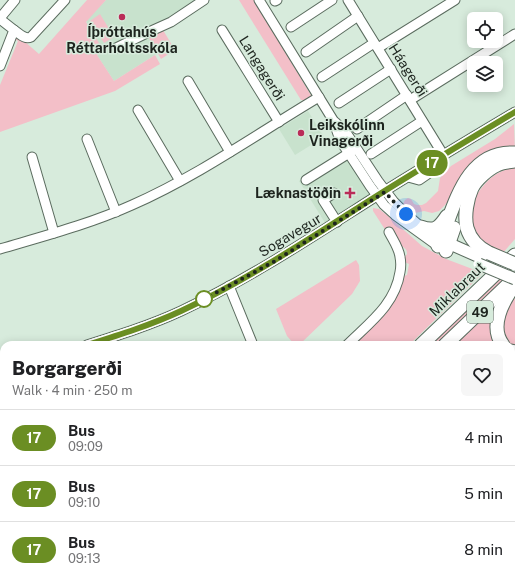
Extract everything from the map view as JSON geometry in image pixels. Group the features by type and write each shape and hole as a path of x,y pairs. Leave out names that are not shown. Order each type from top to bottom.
{"highway":[{"path":"421,227 428,229 437,228 446,217 465,180 486,159 504,153 515,153"},
{"path":"443,245 468,192 472,187 489,169 501,163 515,162"},
{"path":"472,187 466,211 467,228 477,245 483,250 484,259 514,260"},
{"path":"443,245 453,204"},
{"name":"Miklabraut","path":"425,341 514,260"},
{"name":"49","path":"449,341 515,278"},
{"path":"500,341 496,326 497,320 503,303 515,284"}],"main road":[{"path":"443,245 484,259 515,278"}],"street":[{"path":"15,0 0,19 25,38 31,37 65,0"},
{"path":"116,48 170,22 204,0"},
{"path":"259,0 333,120 347,134 353,150 381,194 384,205 391,212 443,245"},
{"path":"290,27 332,0"},
{"name":"Háagerði","path":"348,0 443,156"},
{"path":"322,77 455,0"},
{"path":"306,52 358,16"},
{"path":"0,66 14,30"},
{"name":"Langagerði","path":"222,30 279,122"},
{"path":"357,129 515,34"},
{"path":"339,103 391,70"},
{"path":"188,81 230,152"},
{"name":"Langagerði","path":"0,249 92,221 139,202 180,182 319,97"},
{"path":"138,110 180,182"},
{"name":"Sogavegur","path":"100,341 126,333 180,311 275,261 408,177 515,112"},
{"path":"371,154 422,121"},
{"path":"87,139 116,212"},
{"path":"306,180 353,150"},
{"path":"32,158 54,233"},
{"path":"334,193 323,200 337,222"},
{"path":"381,194 443,245"},
{"path":"351,341 379,315 391,299 396,289 401,267 400,257 397,247 389,232"},
{"path":"229,286 251,341"}],"shaded area":[{"path":"87,0 106,0 86,22 104,51 97,55 114,81 155,55 160,64 115,91 0,132 0,85 18,41 13,38 17,35 39,54"},
{"path":"106,0 203,0 150,38 158,53 114,81 97,55 103,51 86,21"},
{"path":"239,0 254,0 312,97 306,101 301,100"},
{"path":"100,14 114,37 104,43 90,21"},
{"path":"163,30 175,50 161,59 149,38"},
{"name":"Leikskólinn Vinagerði","path":"308,111 324,137 295,155 279,129"},
{"path":"514,124 515,152 456,191 439,211 432,213 424,211 415,213 409,212 405,208 403,204 408,198 417,205 426,203 438,191 440,178 451,166 495,139"},
{"path":"352,147 380,192 327,226 299,181"},
{"path":"515,167 515,239 502,254 487,247 472,230 470,204 488,180 499,172"},
{"path":"373,208 379,209 422,246 446,259 483,273 413,341 358,341 388,310 396,297 403,276 407,275 409,264 404,262 404,258 407,254 406,249 388,233 373,211"},
{"path":"356,260 359,265 360,281 352,294 303,341 291,341 287,336 276,309"},
{"path":"497,279 505,281 441,341 432,341"},
{"path":"515,298 515,341 506,341 501,318 507,307"},
{"path":"491,307 491,333 495,341 455,341"}],"bus line":[{"name":"17","path":"100,341 152,323 180,311 229,286 307,241 377,196 515,112"}],"place":[{"name":"Íþróttahús Réttarholtsskóla","path":"122,17"},
{"name":"Leikskólinn Vinagerði","path":"301,133"},
{"name":"Læknastöðin","path":"350,193"}],"route":[{"path":"204,299 275,261 385,192 406,214"}]}
